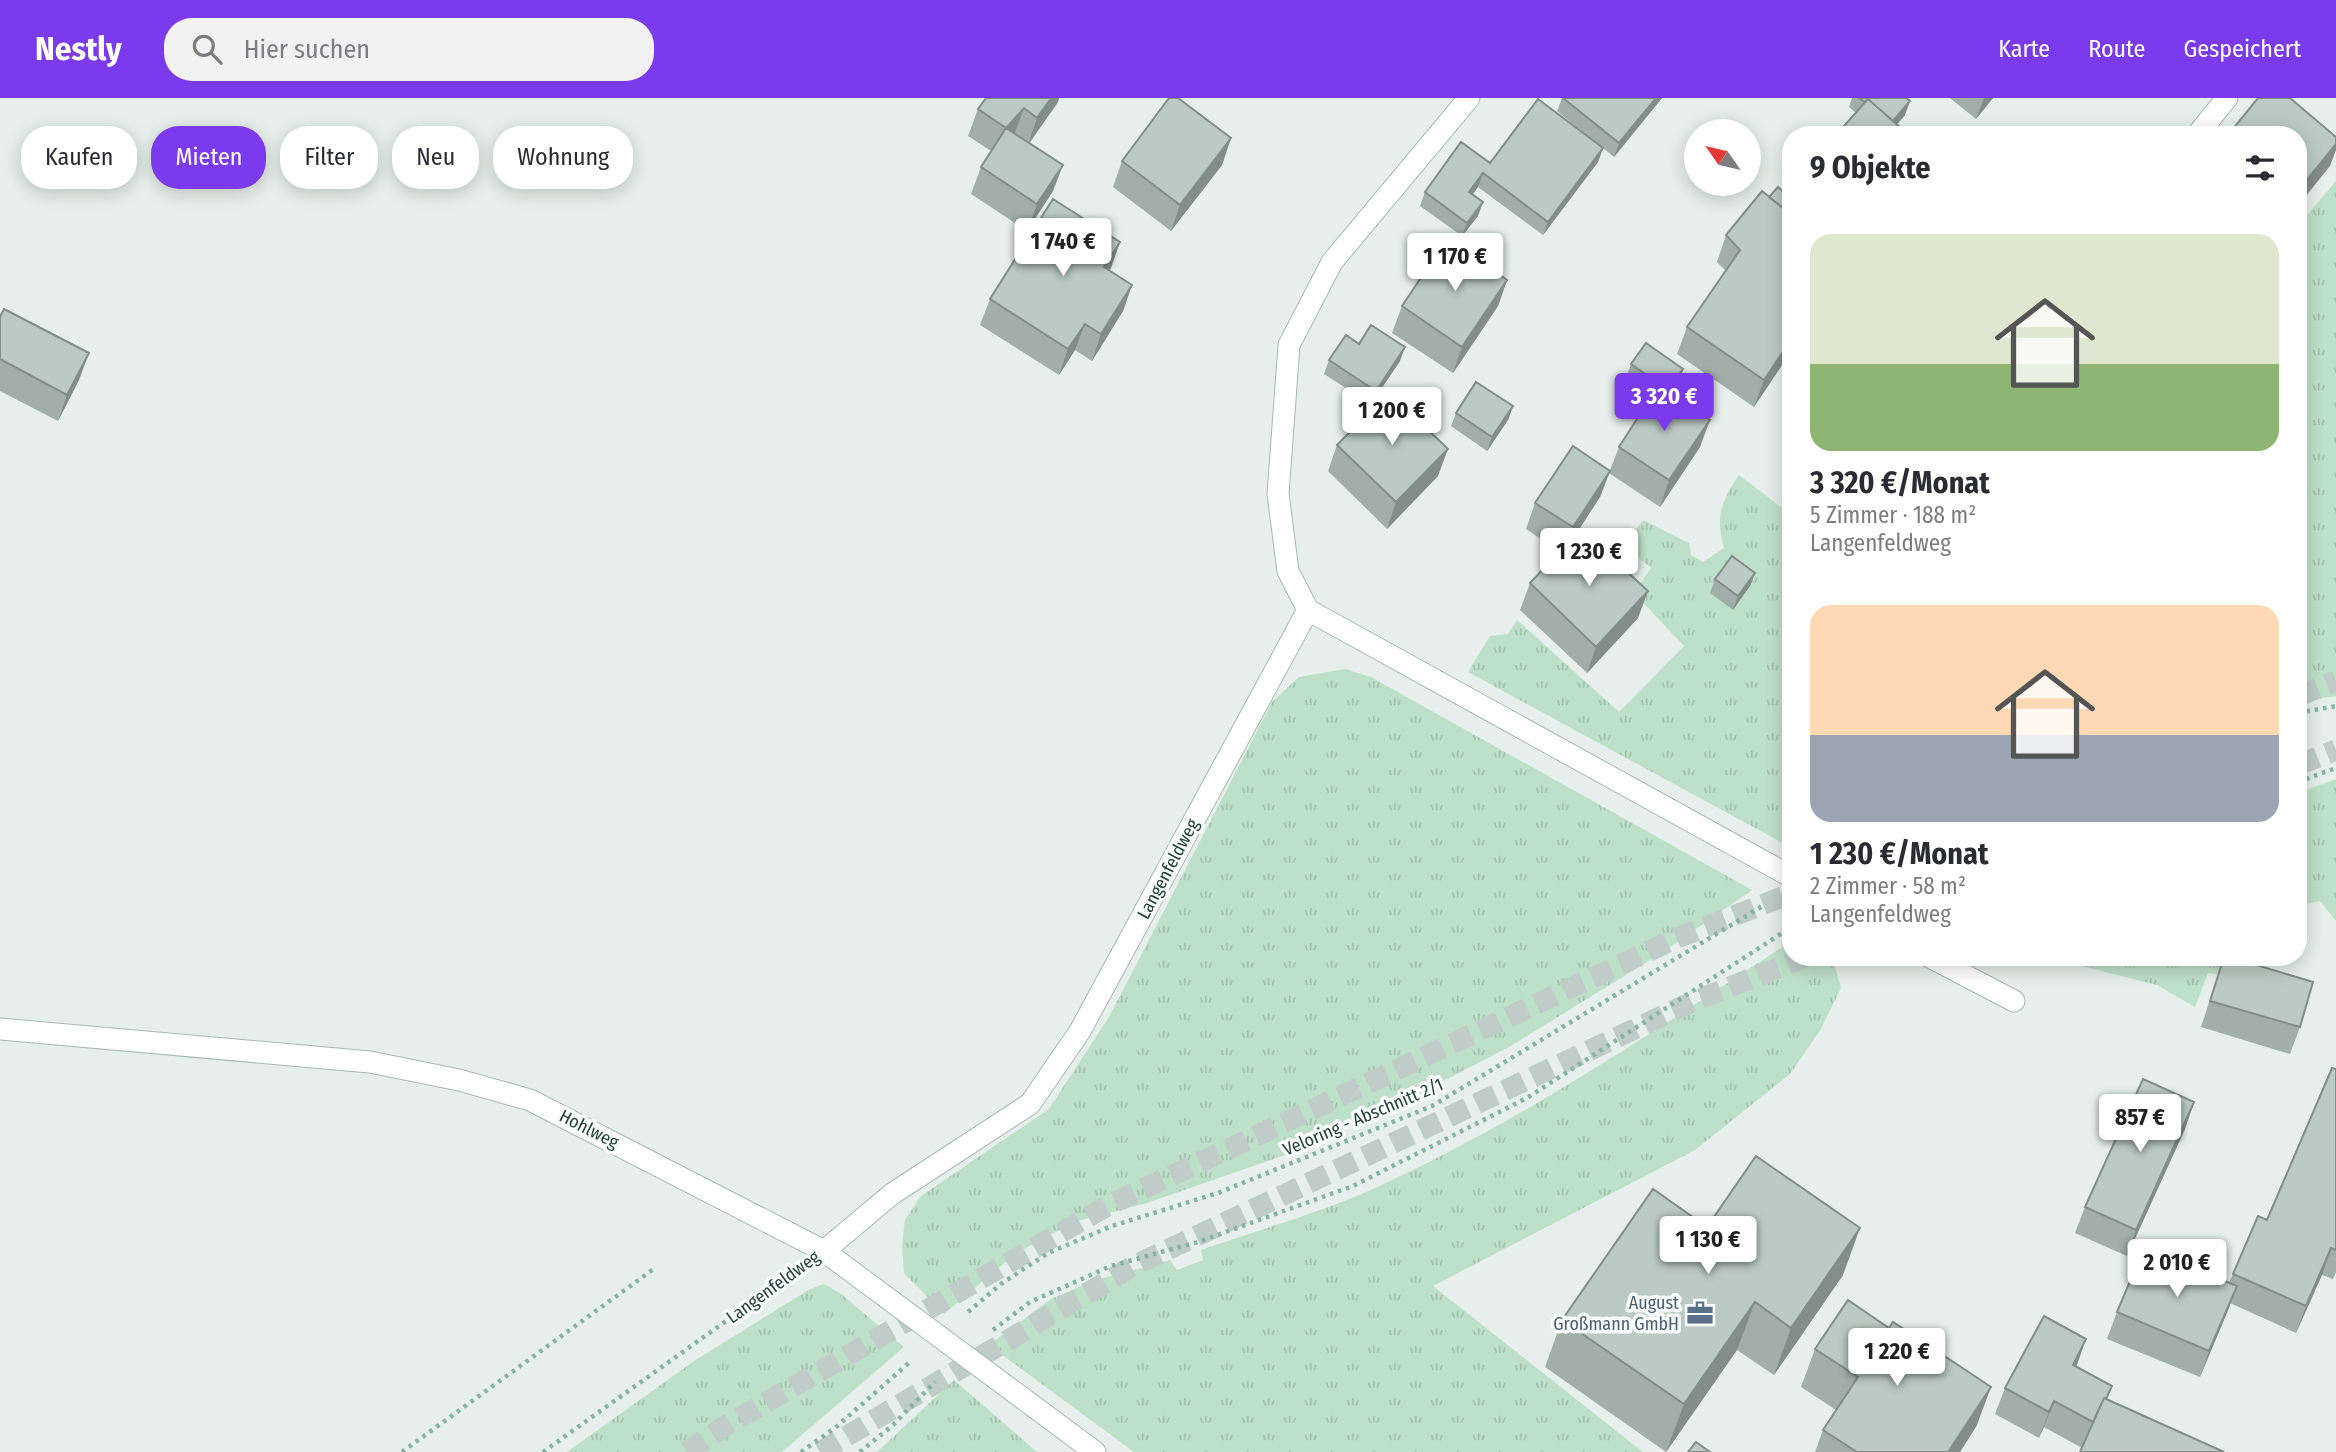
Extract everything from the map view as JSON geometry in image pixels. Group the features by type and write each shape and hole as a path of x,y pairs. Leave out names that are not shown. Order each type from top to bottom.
{"street":[{"path":"1469,98 1332,262 1289,345 1278,494 1288,571 1308,610 1782,872"},
{"path":"2204,126 2227,98"},
{"name":"Langenfeldweg","path":"824,1251 892,1194 1030,1104 1080,1031 1308,610"},
{"path":"1947,966 2014,1001"},
{"name":"Hohlweg","path":"0,1029 370,1062 459,1080 530,1100 824,1251 1095,1452"}],"path":[{"path":"2307,711 2336,706"},
{"path":"2307,779 2336,768"},
{"name":"Veloring - Abschnitt 2/1","path":"965,1315 1001,1284 1048,1254 1112,1226 1218,1194 1432,1106 1678,960 1768,903"},
{"path":"988,1335 1030,1302 1111,1266 1198,1242 1353,1186 1527,1098 1782,933"},
{"name":"Langenfeldweg","path":"542,1452 824,1251"},
{"path":"402,1452 655,1268"},
{"path":"801,1452 835,1429 921,1353"},
{"path":"860,1452 893,1425 937,1380"}],"green space":[{"path":"2336,181 2336,696 2307,701 2307,215"},
{"path":"1739,475 1782,508 1782,843 1468,672 1490,636 1508,634 1517,620 1619,712 1684,646 1634,593 1651,568 1624,545 1643,520 1689,543 1691,555 1703,562 1724,548 1720,518 1728,493"},
{"path":"1345,669 1371,677 1752,890 1660,954 1509,1047 1381,1113 1288,1154 1147,1203 1074,1222 1015,1254 944,1314 904,1273 902,1245 905,1220 921,1196 1049,1109 1109,1017 1272,702 1299,677"},
{"path":"2336,779 2336,921 2320,901 2307,904 2307,790"},
{"path":"1782,947 1782,966 1835,966 1841,988 1821,1029 1790,1074 1695,1150 1433,1286 1643,1452 1134,1452 989,1345 1051,1299 1093,1281 1170,1260 1177,1270 1203,1260 1201,1250 1346,1200 1422,1166 1583,1076"},
{"path":"2082,966 2234,966 2230,976 2208,973 2195,1007 2157,985"},
{"path":"824,1284 841,1294 904,1347 782,1452 567,1452 694,1361 810,1289"},
{"path":"954,1380 1037,1452 877,1452"}],"building":[{"path":"986,98 1051,98 1037,118 1024,108 1006,128 978,109"},
{"path":"1169,98 1178,98 1231,138 1180,205 1122,161"},
{"path":"1563,98 1656,98 1619,143"},
{"path":"1859,98 1906,98 1910,101 1893,121 1868,99 1865,102"},
{"path":"2258,98 2290,98 2336,137 2336,144 2307,180 2307,126 2235,126"},
{"path":"1538,99 1603,148 1548,222 1483,173 1469,192 1483,202 1467,223 1425,192 1461,142 1490,163"},
{"path":"1868,99 1899,126 1844,126"},
{"path":"1006,128 1063,165 1037,204 981,167"},
{"path":"1778,187 1782,191 1782,207 1769,197"},
{"path":"1762,191 1782,207 1782,353 1764,380 1687,327 1740,250 1726,235 1758,196 1761,196"},
{"path":"1053,199 1120,242 1104,267 1132,285 1101,334 1085,324 1068,349 990,299"},
{"path":"1447,239 1507,280 1462,347 1402,306"},
{"path":"4,309 89,353 67,395 0,359 0,317"},
{"path":"1371,325 1405,347 1376,391 1329,360 1346,335 1359,344"},
{"path":"1646,343 1683,369 1668,390 1631,364"},
{"path":"1476,382 1513,406 1492,437 1456,413"},
{"path":"1658,386 1710,420 1669,480 1619,447"},
{"path":"1389,392 1448,449 1396,502 1337,445"},
{"path":"1573,446 1610,471 1573,527 1535,503"},
{"path":"1581,529 1648,591 1596,647 1530,583"},
{"path":"1732,556 1755,573 1738,596 1715,579"},
{"path":"2221,966 2260,966 2313,982 2300,1027 2210,1001"},
{"path":"2332,1068 2336,1069 2336,1250 2331,1248 2306,1306 2233,1274 2258,1216 2267,1220"},
{"path":"2143,1079 2194,1102 2136,1230 2085,1207"},
{"name":"August Großmann GmbH","path":"1756,1156 1860,1228 1791,1328 1755,1302 1684,1404 1562,1320 1653,1189 1707,1227"},
{"path":"2144,1248 2237,1286 2209,1351 2117,1312"},
{"path":"1848,1300 1889,1328 1893,1322 1991,1387 1948,1452 1857,1452 1823,1430 1858,1377 1815,1349"},
{"path":"2044,1316 2086,1339 2073,1365 2112,1386 2093,1422 2054,1401 2049,1412 2005,1388"},
{"path":"2104,1398 2224,1452 2080,1452"},
{"path":"1696,1442 1710,1452 1688,1452"}],"tunnel":[{"path":"2307,692 2336,681"},
{"path":"2307,761 2336,750"},
{"path":"687,1452 725,1426 1109,1205 1677,938 1782,897"},
{"path":"820,1452 1133,1266 1692,1002 1783,966"}],"place":[{"name":"August Großmann GmbH","path":"1700,1313"}]}
